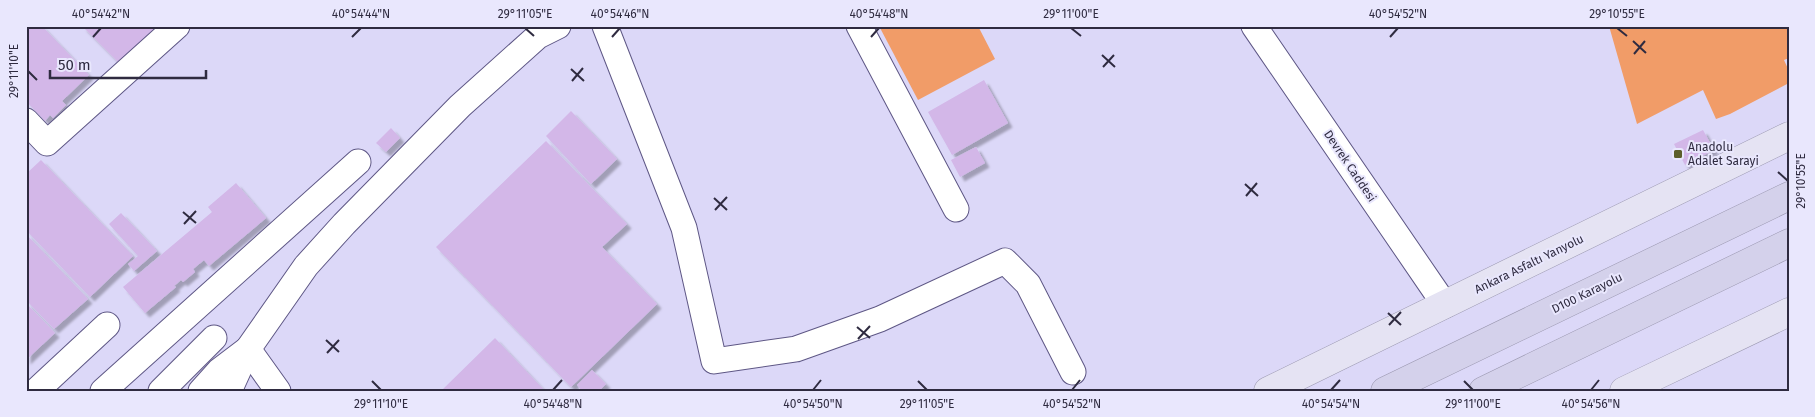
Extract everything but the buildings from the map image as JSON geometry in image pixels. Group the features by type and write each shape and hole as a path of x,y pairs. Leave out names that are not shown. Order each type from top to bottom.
{"highway":[{"name":"D100 Karayolu","path":"1385,391 1789,196"},
{"path":"1483,391 1789,242"}],"main road":[{"name":"Ankara Asfaltı Yanyolu","path":"1268,391 1789,136"},
{"path":"1624,391 1789,312"}],"street":[{"path":"26,121 47,143 177,26"},
{"path":"230,391 248,349 306,266 344,224 460,106 538,36 558,26"},
{"path":"605,26 684,228 714,361 796,349 880,319 1005,261 1028,284 1073,372"},
{"path":"859,26 956,209"},
{"name":"Devrek Caddesi","path":"1254,26 1445,305"},
{"path":"103,391 358,162"},
{"path":"36,391 107,325"},
{"path":"161,391 214,338"},
{"path":"201,391 219,371 248,349"},
{"path":"248,349 278,391"}],"shaded area":[{"path":"879,26 978,26 995,59 918,100"},
{"path":"1609,26 1789,26 1789,58 1784,60 1789,71 1789,83 1730,114 1716,119 1703,90 1637,124"}],"place":[{"name":"Anadolu Adalet Sarayi","path":"1678,154"}]}
